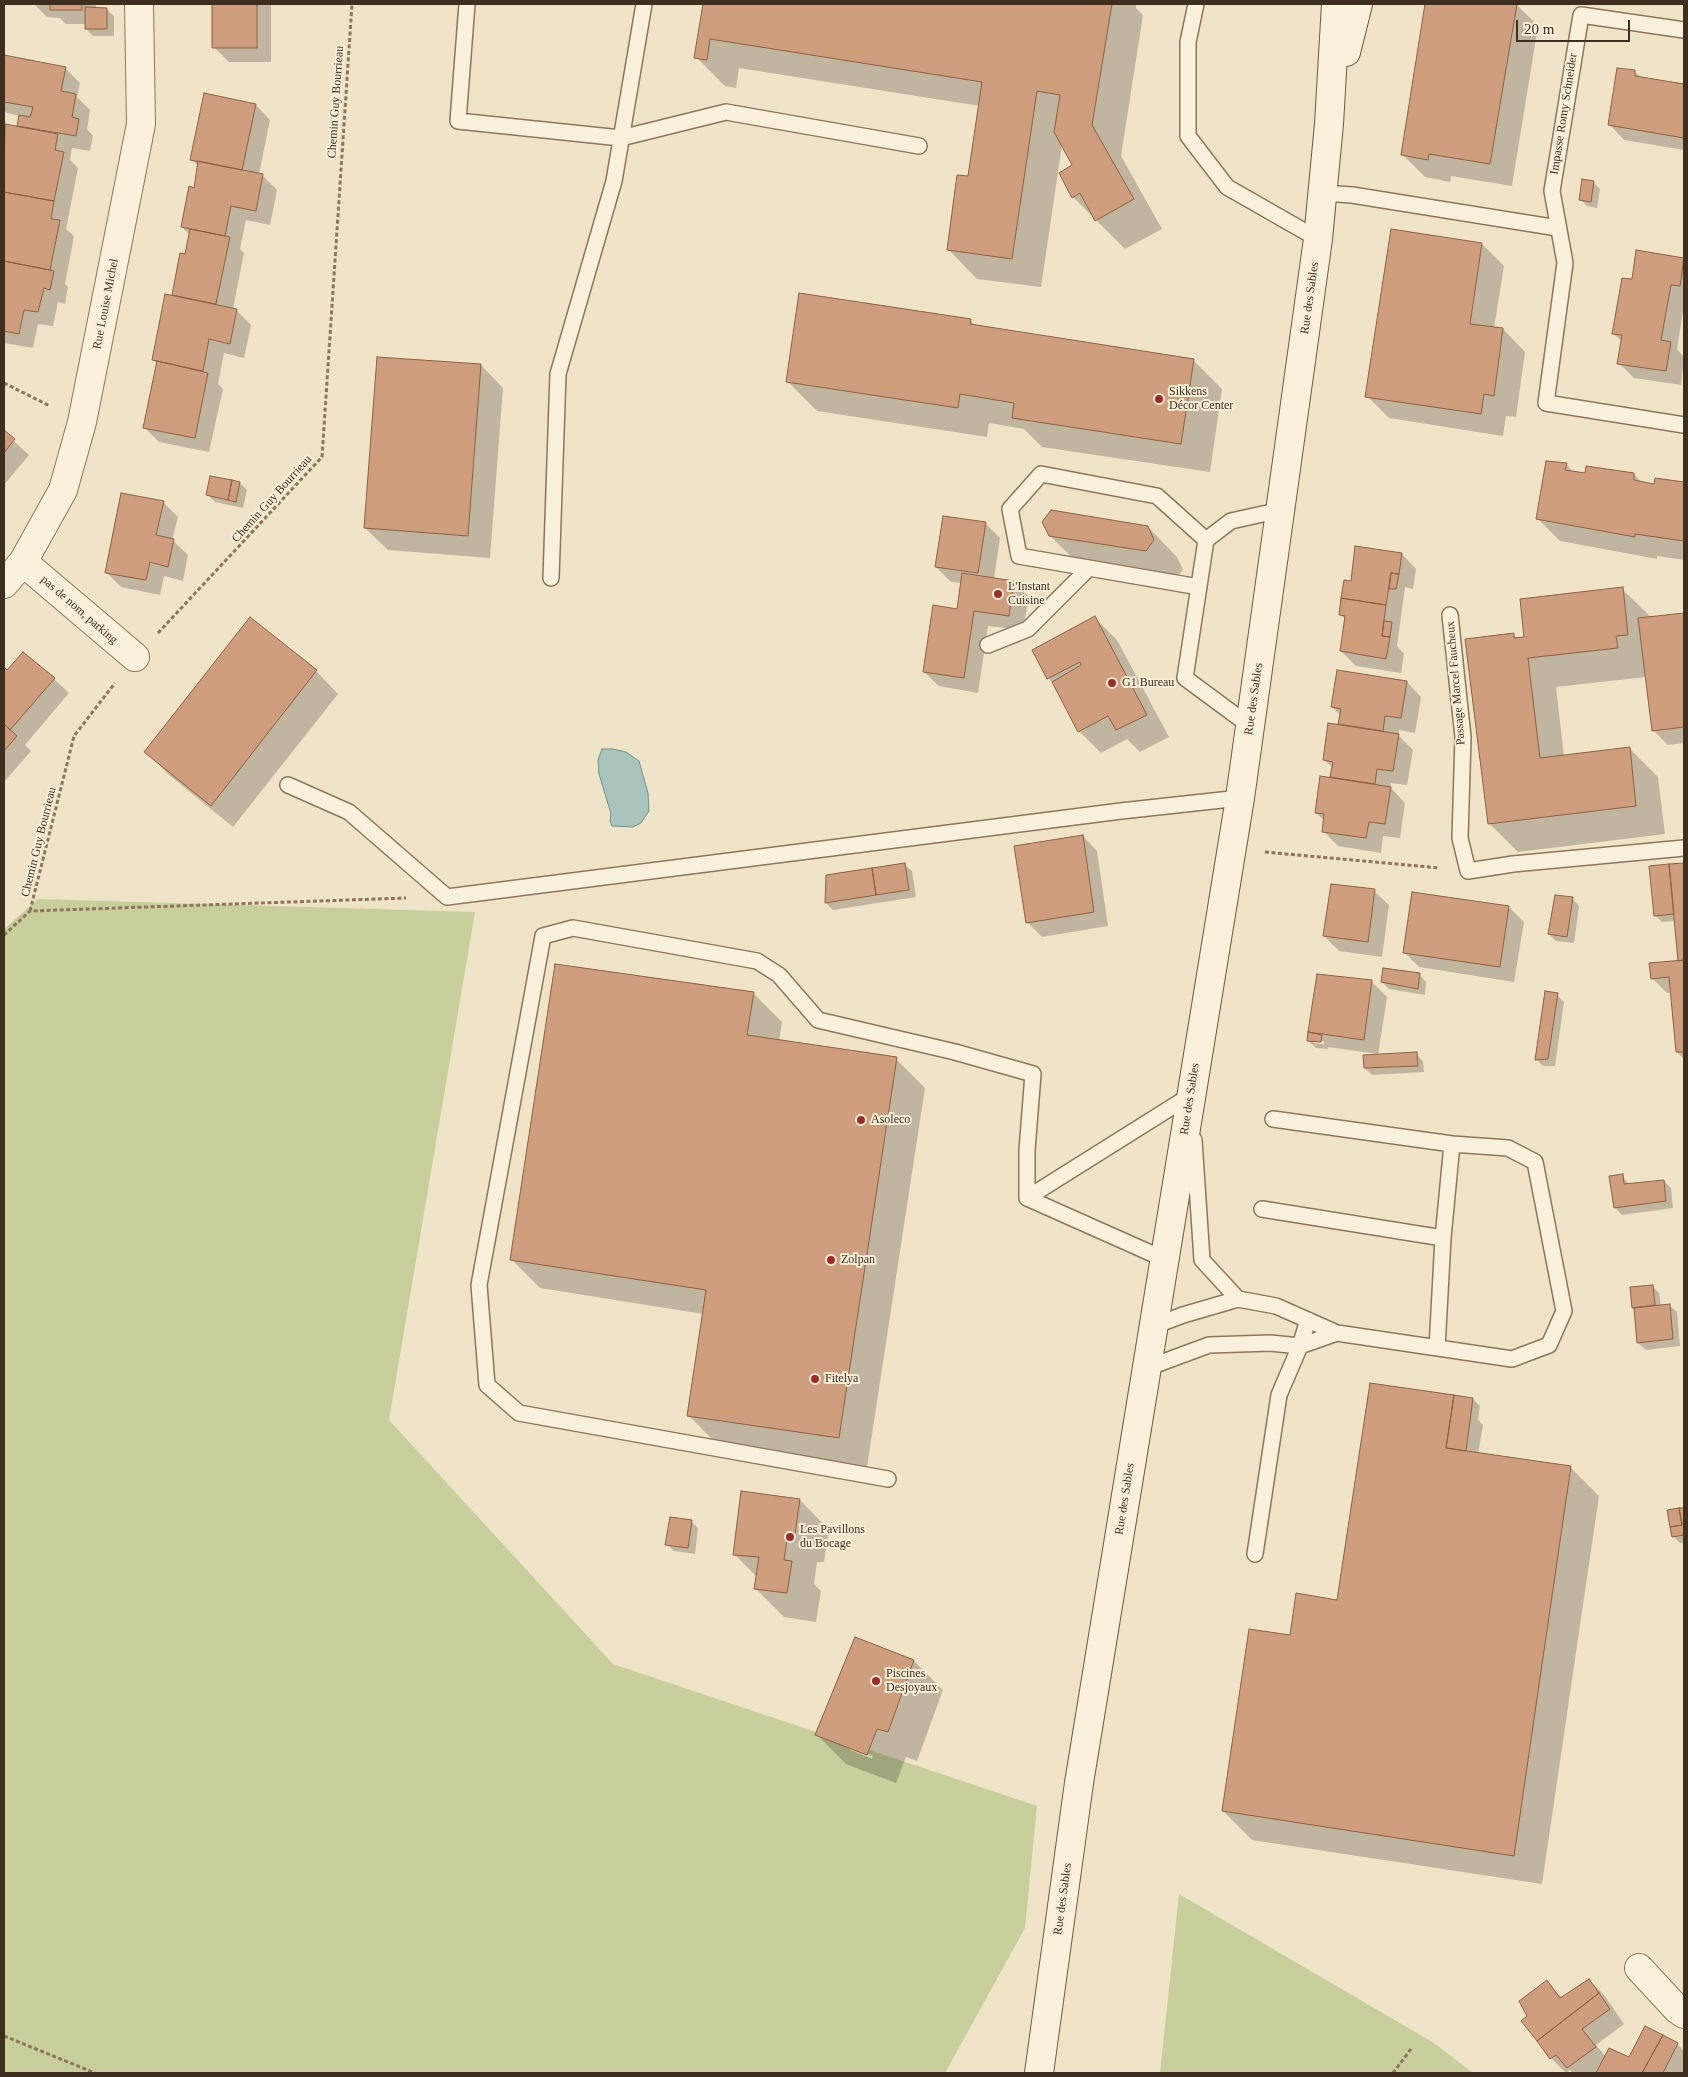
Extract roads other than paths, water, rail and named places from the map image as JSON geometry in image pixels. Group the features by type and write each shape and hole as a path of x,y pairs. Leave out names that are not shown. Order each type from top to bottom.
{"main road":[{"name":"Rue Louise Michel","path":"4,584 24,562 63,490 82,422 141,124 139,4"},
{"name":"Rue des Sables","path":"1039,2073 1079,1783 1240,798 1318,239 1329,124 1336,4"},
{"name":"Rue des Sables","path":"1329,124 1358,4"},
{"name":"pas de nom, parking","path":"24,562 135,657"},
{"path":"1639,1968 1677,2009 1684,2014"}],"lane":[{"path":"467,4 458,121 621,138 726,112 919,146"},
{"path":"551,578 558,374 614,181 644,4"},
{"path":"1196,4 1188,42 1188,136 1227,187 1318,239"},
{"name":"Impasse Romy Schneider","path":"1684,30 1582,10 1552,191 1565,263 1546,403 1684,425"},
{"path":"1322,193 1352,195 1558,228"},
{"path":"1199,587 1019,556 1010,509 1041,474 1156,496 1206,540"},
{"path":"1250,726 1185,678 1206,540 1231,521 1281,510"},
{"path":"988,645 1028,629 1089,568"},
{"name":"Passage Marcel Faucheux","path":"1450,615 1463,737 1460,838 1468,871 1513,864 1684,848"},
{"path":"288,785 349,812 447,897 1121,811 1240,798"},
{"path":"888,1480 519,1413 487,1385 479,1285 543,936 573,928 757,961 779,975 818,1020 955,1052 1033,1074 1027,1198"},
{"path":"1027,1198 1191,1095 1202,1260 1238,1300"},
{"path":"1154,1326 1183,1315 1238,1300 1276,1306 1337,1333 1437,1348 1512,1358 1549,1345 1564,1311 1535,1162 1508,1148 1452,1144 1274,1120"},
{"path":"1437,1348 1443,1238 1452,1144"},
{"path":"1027,1198 1164,1259"},
{"path":"1262,1209 1443,1238"},
{"path":"1255,1554 1279,1395 1300,1346 1308,1320"},
{"path":"1146,1368 1209,1345 1270,1343 1300,1346 1337,1333"}],"water":[{"path":"602,749 626,752 639,761 648,793 649,811 641,823 633,827 612,826 610,821 611,814 599,774 598,760"}],"place":[{"name":"Sikkens Décor Center","path":"1159,399"},
{"name":"L'Instant Cuisine","path":"998,594"},
{"name":"G1 Bureau","path":"1112,683"},
{"name":"Asoleco","path":"861,1120"},
{"name":"Zolpan","path":"831,1260"},
{"name":"Fitelya","path":"815,1379"},
{"name":"Les Pavillons du Bocage","path":"790,1537"},
{"name":"Piscines Desjoyaux","path":"876,1681"}]}
